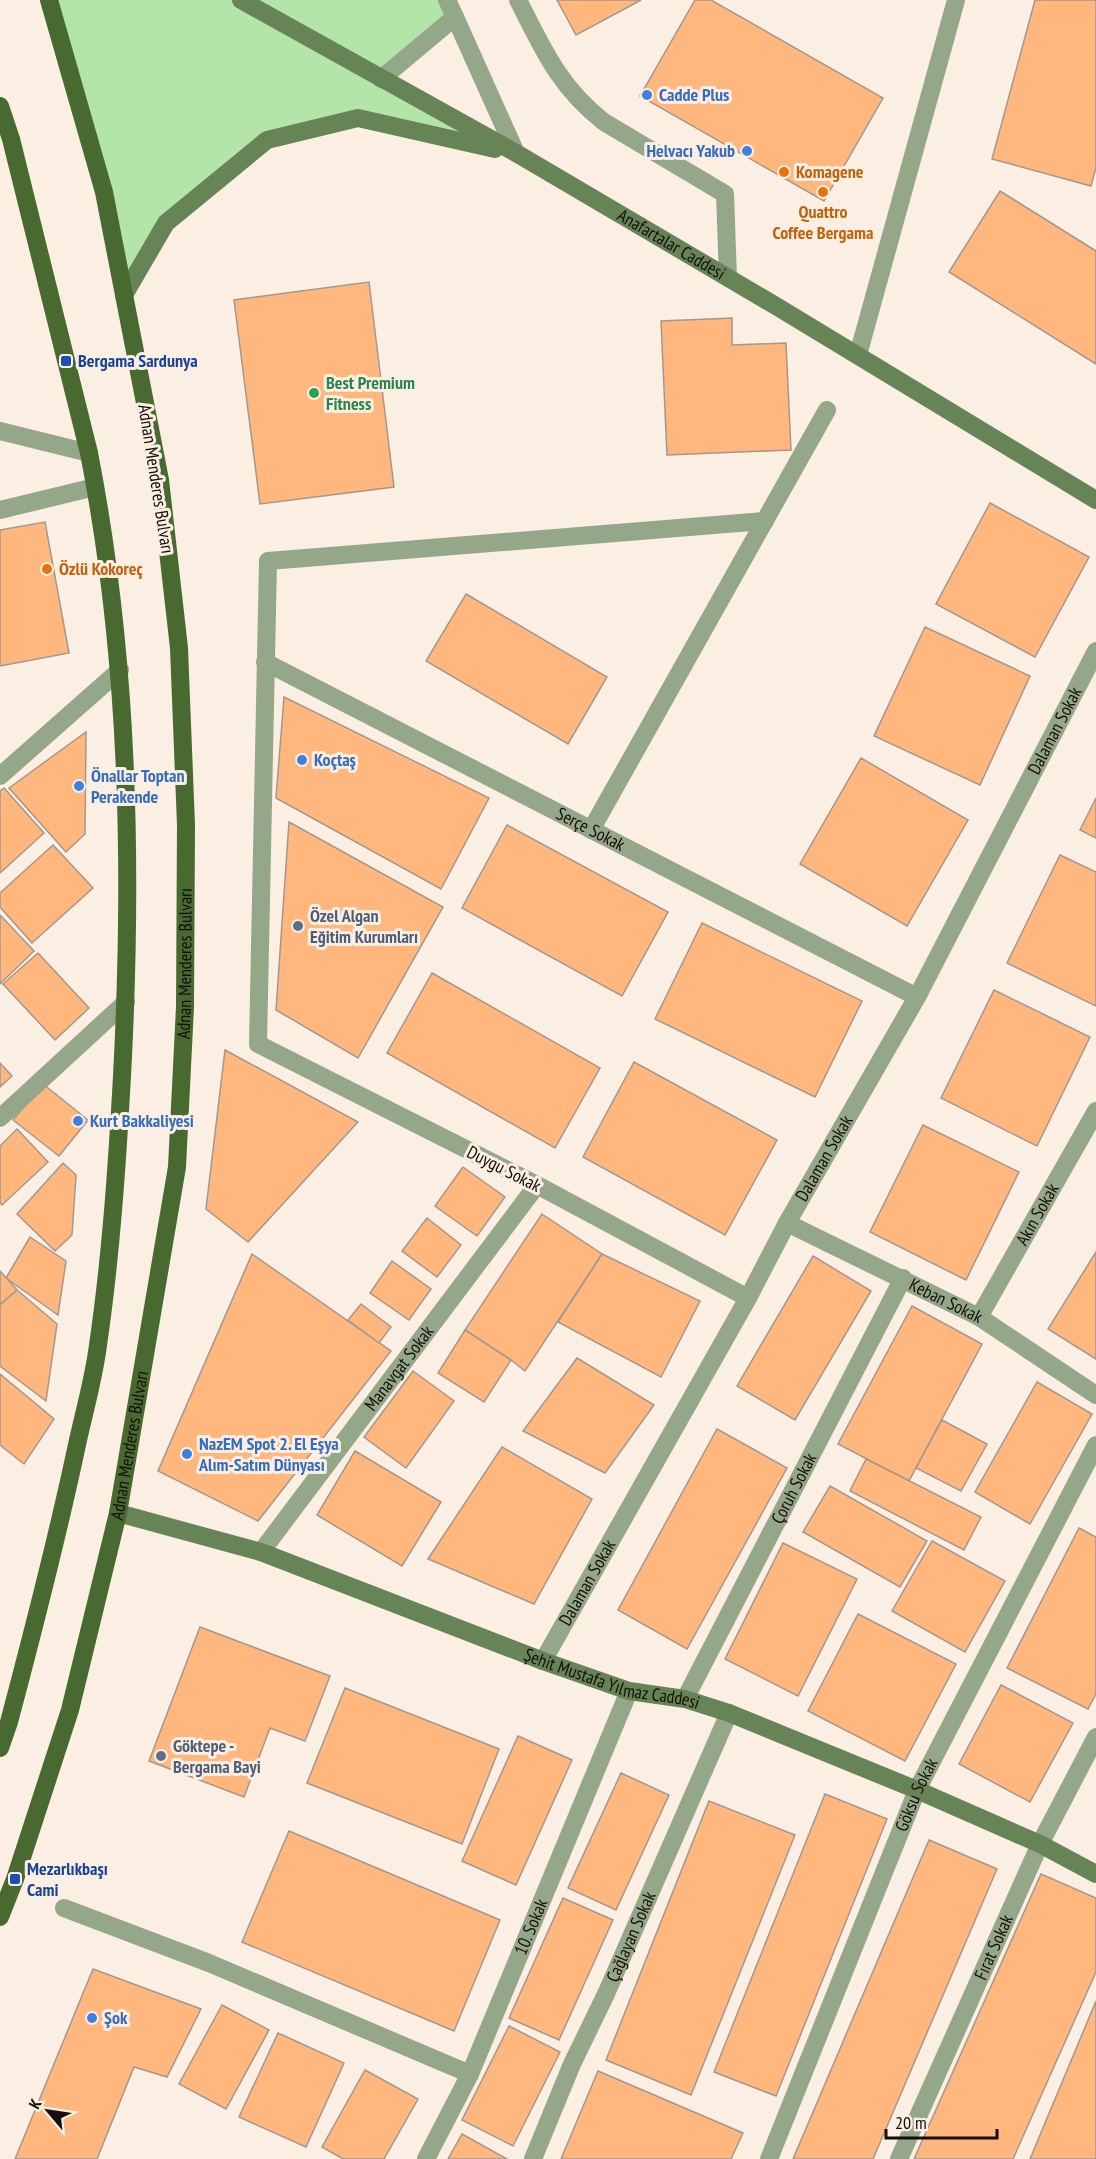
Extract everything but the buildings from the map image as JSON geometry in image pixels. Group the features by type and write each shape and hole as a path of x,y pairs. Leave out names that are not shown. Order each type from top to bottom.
{"main road":[{"name":"Adnan Menderes Bulvarı","path":"0,1917 15,1879 70,1710 118,1513 177,1167 186,1007 186,825 179,648 160,480 104,192 49,0"},
{"path":"0,106 11,139 89,453 95,487 120,670 128,880 126,1002 116,1187 98,1348 59,1530 9,1722 0,1748"}],"street":[{"name":"Anafartalar Caddesi","path":"240,0 516,153 1096,500"},
{"path":"447,0 516,153"},
{"path":"518,0 558,76 588,109 604,122 725,194 728,278"},
{"path":"858,356 956,0"},
{"path":"381,79 455,17"},
{"path":"124,295 166,223 267,140 358,118 516,153"},
{"path":"591,830 827,410"},
{"path":"0,431 89,453"},
{"path":"0,510 95,487"},
{"path":"265,662 268,561 765,521"},
{"name":"Dalaman Sokak","path":"543,1661 748,1298 787,1223 917,997 1096,651"},
{"name":"Serçe Sokak","path":"265,662 917,997"},
{"name":"Duygu Sokak","path":"265,662 258,1044 537,1185 748,1298"},
{"path":"0,776 120,670"},
{"path":"0,1118 126,1002"},
{"name":"Akın Sokak","path":"979,1317 1096,1111"},
{"name":"Manavgat Sokak","path":"261,1552 537,1185"},
{"name":"Keban Sokak","path":"787,1223 979,1317 1096,1395"},
{"name":"Çoruh Sokak","path":"685,1700 903,1278"},
{"name":"Göksu Sokak","path":"769,2159 917,1790 1096,1445"},
{"name":"Şehit Mustafa Yılmaz Caddesi","path":"118,1513 261,1552 629,1692 685,1700 729,1713 917,1790 1040,1844 1096,1874"},
{"name":"10. Sokak","path":"426,2159 470,2074 629,1692"},
{"name":"Çağlayan Sokak","path":"533,2159 572,2064 606,1995 729,1713"},
{"name":"Fırat Sokak","path":"899,2159 1040,1844 1096,1737"},
{"path":"64,1908 209,1963 470,2074"}],"green space":[{"path":"49,0 447,0 455,17 381,79 516,153 358,118 267,140 166,223 124,295"}],"place":[{"name":"Cadde Plus","path":"647,95"},
{"name":"Helvacı Yakub","path":"747,151"},
{"name":"Komagene","path":"784,172"},
{"name":"Quattro Coffee Bergama","path":"823,192"},
{"name":"Bergama Sardunya","path":"66,361"},
{"name":"Best Premium Fitness","path":"314,393"},
{"name":"Özlü Kokoreç","path":"47,569"},
{"name":"Koçtaş","path":"302,760"},
{"name":"Önallar Toptan Perakende","path":"79,786"},
{"name":"Özel Algan Eğitim Kurumları","path":"298,926"},
{"name":"Kurt Bakkaliyesi","path":"78,1121"},
{"name":"NazEM Spot 2. El Eşya Alım-Satım Dünyası","path":"187,1454"},
{"name":"Göktepe - Bergama Bayi","path":"161,1756"},
{"name":"Mezarlıkbaşı Cami","path":"15,1879"},
{"name":"Şok","path":"92,2018"}]}
